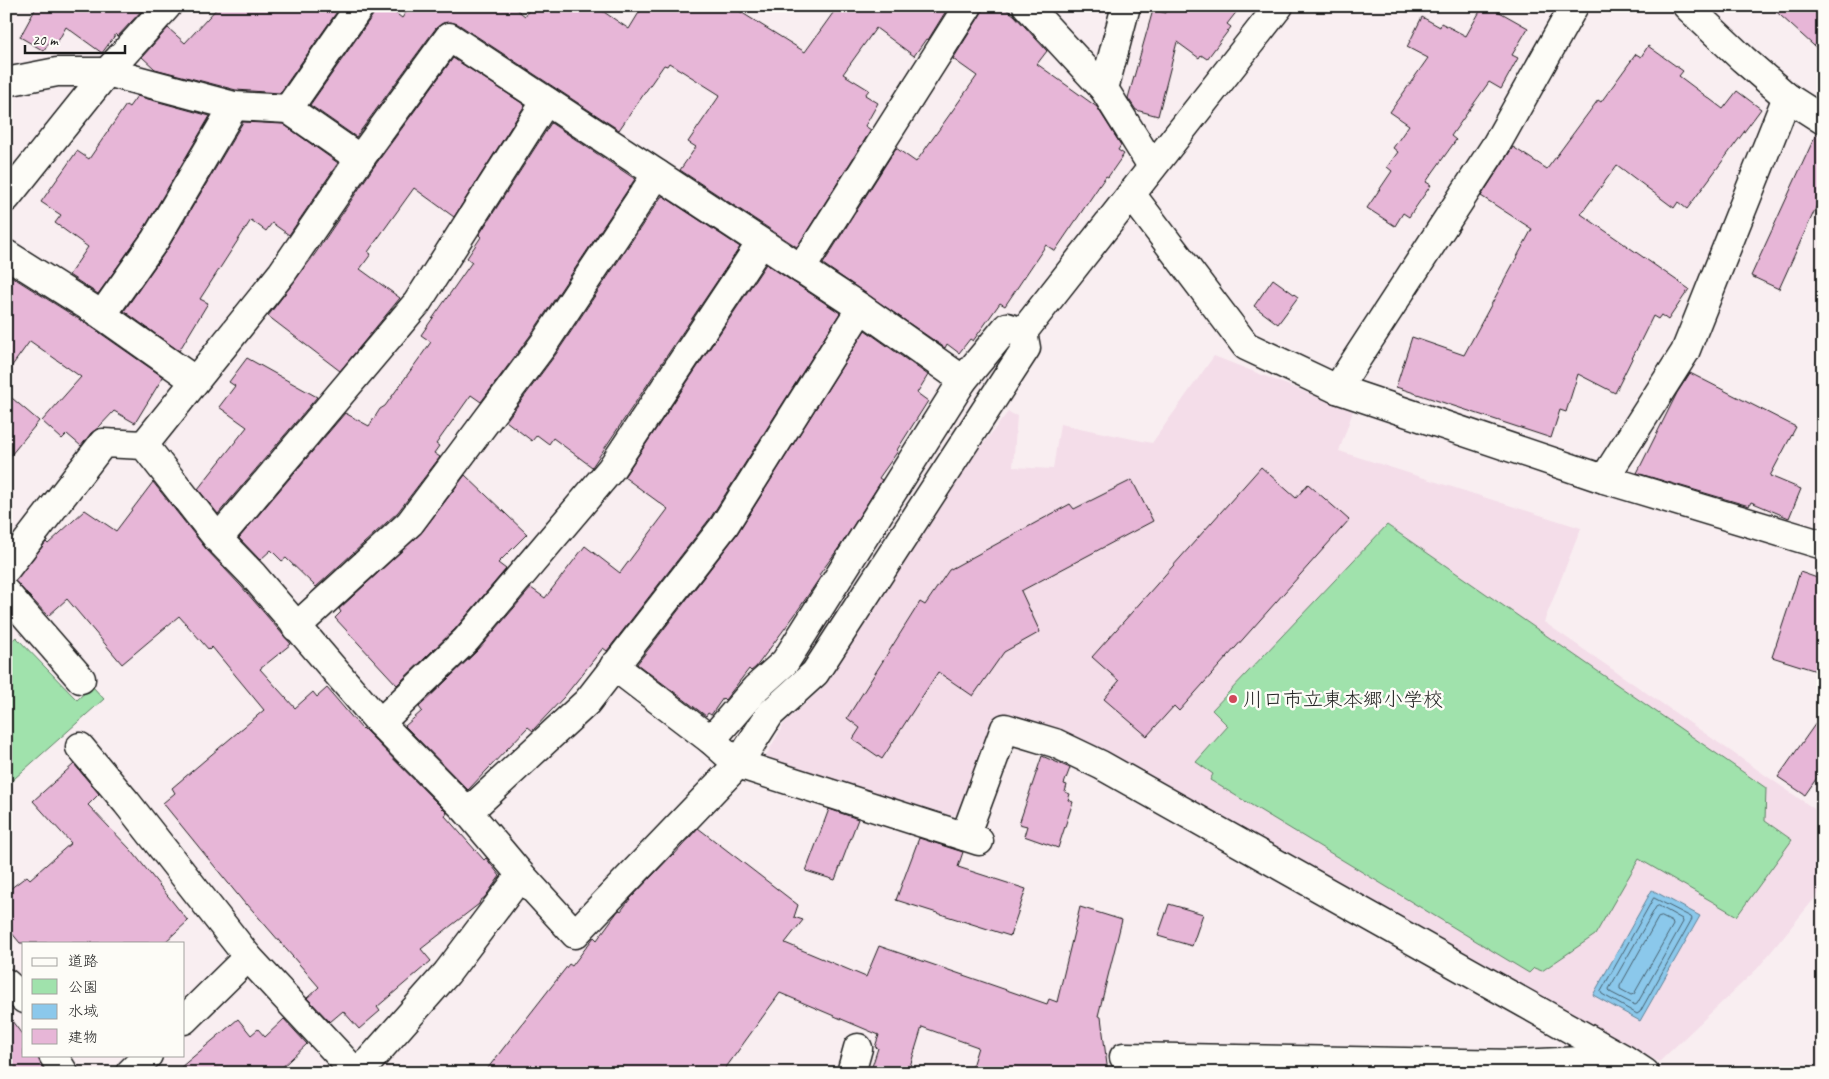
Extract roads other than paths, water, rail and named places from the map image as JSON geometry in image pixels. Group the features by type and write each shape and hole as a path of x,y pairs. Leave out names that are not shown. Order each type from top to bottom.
{"street":[{"path":"6,198 107,72 166,6"},
{"path":"288,108 360,6"},
{"path":"801,269 968,6"},
{"path":"1027,6 1104,89 1152,166"},
{"path":"1104,89 1126,6"},
{"path":"6,569 103,443 144,445 218,539 252,575 296,628 380,723 468,812 520,875 575,934 738,764 770,714 815,673 1026,348 1023,332 1279,6"},
{"path":"1337,389 1496,145 1574,6"},
{"path":"1687,6 1787,97 1823,120"},
{"path":"144,445 194,380 282,273 360,159 449,37 861,308 963,380"},
{"path":"6,82 57,72 107,72 234,106 288,108 360,159"},
{"path":"1604,479 1685,352 1787,97"},
{"path":"218,539 417,303 546,101"},
{"path":"102,315 155,240 234,106"},
{"path":"296,628 410,523 543,345 657,174"},
{"path":"1131,194 1246,346 1337,389 1604,479 1729,515 1823,545"},
{"path":"380,723 466,640 611,469 761,243"},
{"path":"6,254 102,315 194,380"},
{"path":"468,812 586,702 724,526 861,308"},
{"path":"711,740 756,688 785,662 963,380 1007,327 1023,332"},
{"path":"6,593 81,679"},
{"path":"614,666 711,740 738,764 972,838 1005,728 1056,742 1110,770 1638,1068"},
{"path":"80,747 248,956 368,1069 447,973 520,875"},
{"path":"185,1019 248,956"},
{"path":"6,983 22,997"},
{"path":"55,1056 64,1073"},
{"path":"130,1073 147,1056"},
{"path":"1124,1057 1323,1067 1638,1068"}],"water":[{"path":"1652,890 1700,916 1640,1021 1593,995"}],"place":[{"name":"川口市立東本郷小学校","path":"1233,699"}]}
